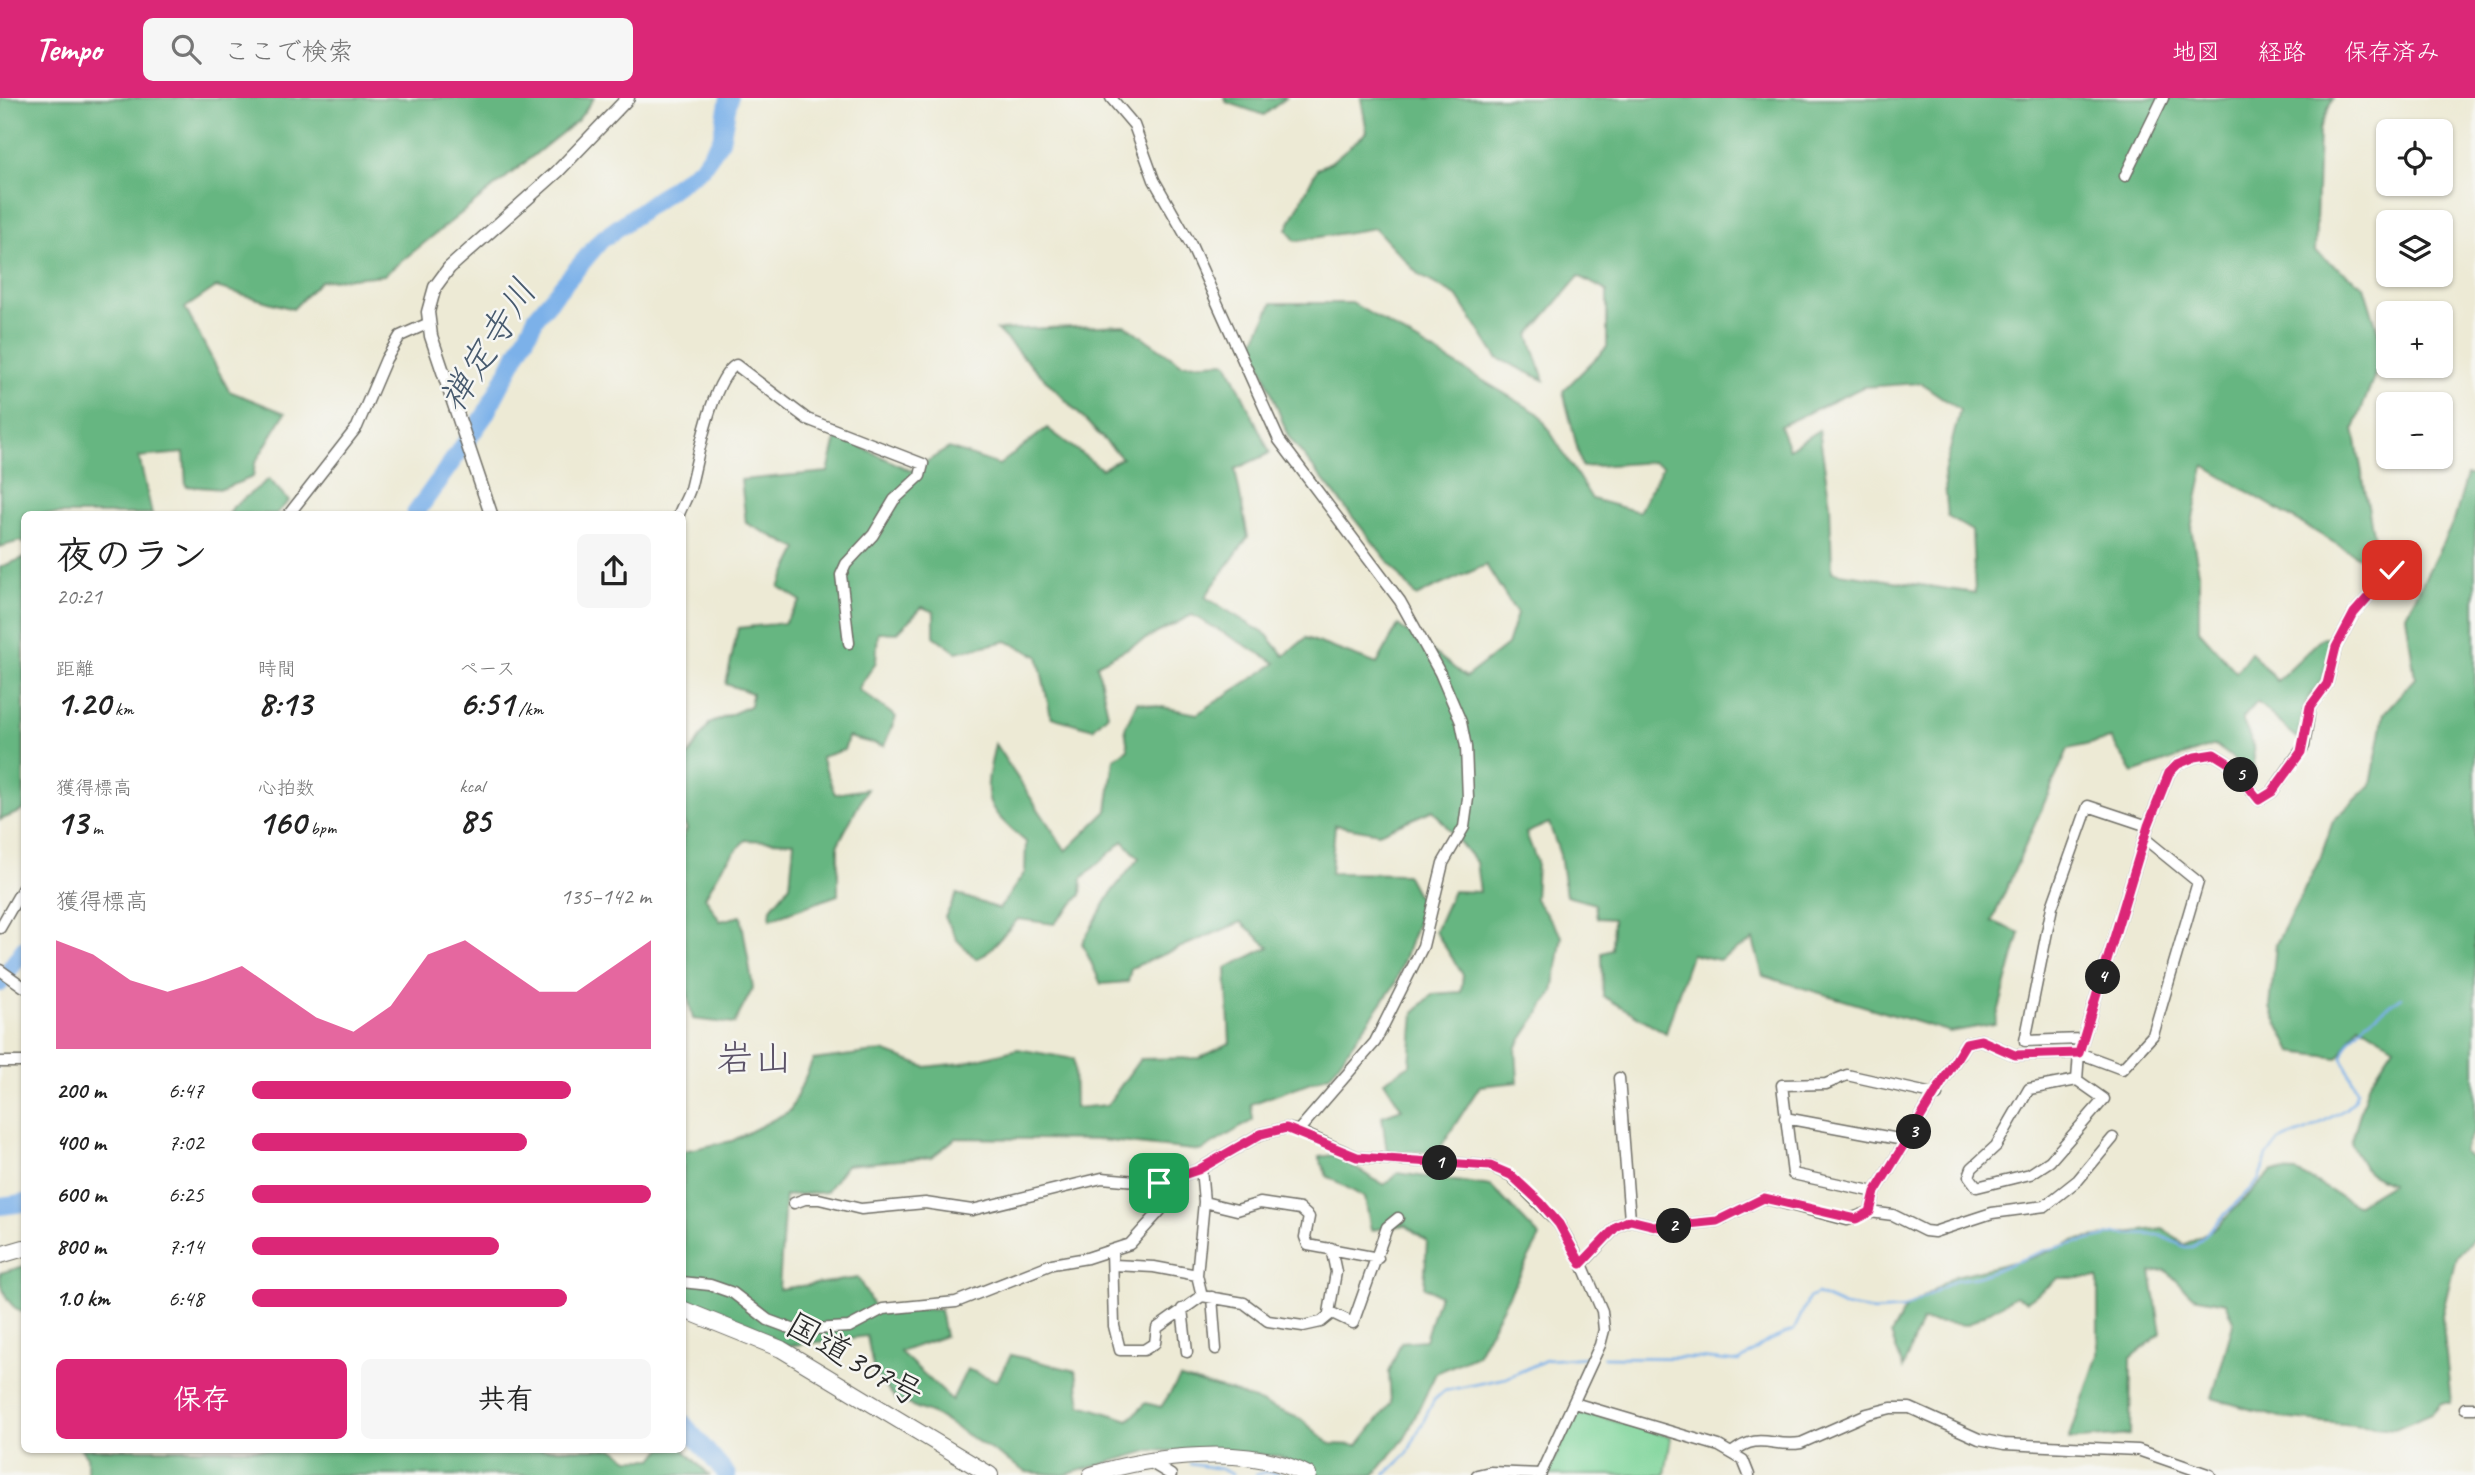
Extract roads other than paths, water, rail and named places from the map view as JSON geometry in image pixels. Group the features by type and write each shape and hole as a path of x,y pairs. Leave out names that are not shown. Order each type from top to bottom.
{"highway":[{"path":"0,1255 21,1249"},
{"name":"国道307号","path":"686,1311 781,1349 990,1475"},
{"path":"1091,1475 1128,1463 1154,1465 1202,1455 1266,1461 1308,1475"}],"main road":[{"path":"490,511 429,323 428,313 435,287 449,268 547,181 628,98"}],"street":[{"path":"1111,98 1134,125 1154,180 1191,245 1279,440 1406,611 1440,673 1461,722 1466,747 1468,798 1464,827 1443,863 1423,946 1376,1042 1298,1131"},
{"path":"2124,176 2164,98"},
{"path":"291,511 356,427 386,359 400,336 429,323"},
{"path":"680,511 689,492 700,443 722,381 728,369 736,365 807,419 923,464 920,476 894,500 873,535 846,565 841,575 849,643"},
{"path":"2077,1080 2079,1053 2144,838 2169,773 2178,764 2195,757 2214,754 2230,764 2259,800 2272,792 2304,746 2310,707 2327,684 2336,647 2354,613 2392,570"},
{"path":"2084,1039 2025,1041 2052,907 2088,806 2148,826"},
{"path":"1870,1212 1875,1192 1909,1141 1966,1043 1981,1040 2015,1055 2079,1053 2122,1069 2152,1035 2198,882 2144,838"},
{"path":"0,928 21,891"},
{"path":"0,970 21,986"},
{"path":"0,1062 21,1062"},
{"path":"1875,1192 1793,1174 1782,1085 1826,1084 1847,1075 1937,1095"},
{"path":"1619,1078 1630,1220"},
{"path":"2077,1080 2104,1099 2050,1161 2031,1174 1977,1187 1969,1175 1972,1168 1996,1146 2029,1089 2077,1080"},
{"path":"1785,1118 1909,1141"},
{"path":"794,1203 818,1199 861,1209 925,1203 972,1210 1102,1178 1143,1183 1174,1180 1261,1134 1286,1128 1357,1157 1490,1166 1523,1185 1559,1224 1602,1311 1604,1330 1574,1404 1541,1474 1490,1472 1477,1475"},
{"path":"1581,1264 1617,1226 1630,1220 1659,1227 1717,1221 1764,1198 1847,1220 1870,1212 1893,1215 1925,1231 1934,1232 1992,1213 2045,1206 2078,1180 2113,1139"},
{"path":"1201,1168 1204,1202 1197,1275 1207,1297 1216,1349"},
{"path":"686,1282 710,1285 733,1293 768,1320 795,1330 828,1331 849,1327 883,1309 956,1302 1052,1264 1112,1251 1130,1244 1147,1229 1173,1189 1174,1180"},
{"path":"1204,1202 1237,1210 1260,1203 1300,1209 1309,1217 1306,1243 1378,1258"},
{"path":"1112,1251 1114,1326 1120,1350 1124,1352 1152,1347 1157,1328 1182,1309 1207,1297 1244,1303 1268,1321 1310,1326 1329,1313 1337,1314 1353,1323 1387,1227 1398,1218"},
{"path":"1329,1313 1336,1272 1331,1248"},
{"path":"1114,1265 1154,1267 1197,1275"},
{"path":"1182,1309 1187,1352"},
{"path":"1574,1404 1733,1452 1742,1460 1749,1475"},
{"path":"1733,1452 1755,1439 1781,1444 1801,1443 1867,1414 1891,1408 1910,1408 1979,1438 2004,1444 2138,1450 2210,1475"},
{"path":"1154,1465 1171,1475"}],"waterway":[{"name":"禅定寺川","path":"417,511 485,415 537,316 601,240 702,167 721,140 729,98"},
{"name":"禅定寺川","path":"0,983 21,953"},
{"path":"1603,1357 1699,1358 1739,1362 1766,1342 1794,1330 1809,1298 1817,1294 1844,1306 1873,1311 1903,1309 1956,1280 1977,1277 2046,1250 2116,1234 2159,1235 2185,1247 2193,1247 2258,1181 2267,1156 2279,1141 2306,1131 2353,1102 2357,1091 2342,1057 2346,1047 2358,1029 2402,997"},
{"path":"0,1206 21,1203"},
{"path":"1385,1475 1407,1454 1434,1400 1444,1391 1506,1378 1546,1360 1588,1357"},
{"path":"686,1427 727,1475"},
{"path":"1190,1464 1221,1469 1234,1475"},
{"path":"1256,1475 1266,1472 1283,1475"}],"district":[{"name":"岩山","path":"754,1058"}]}
